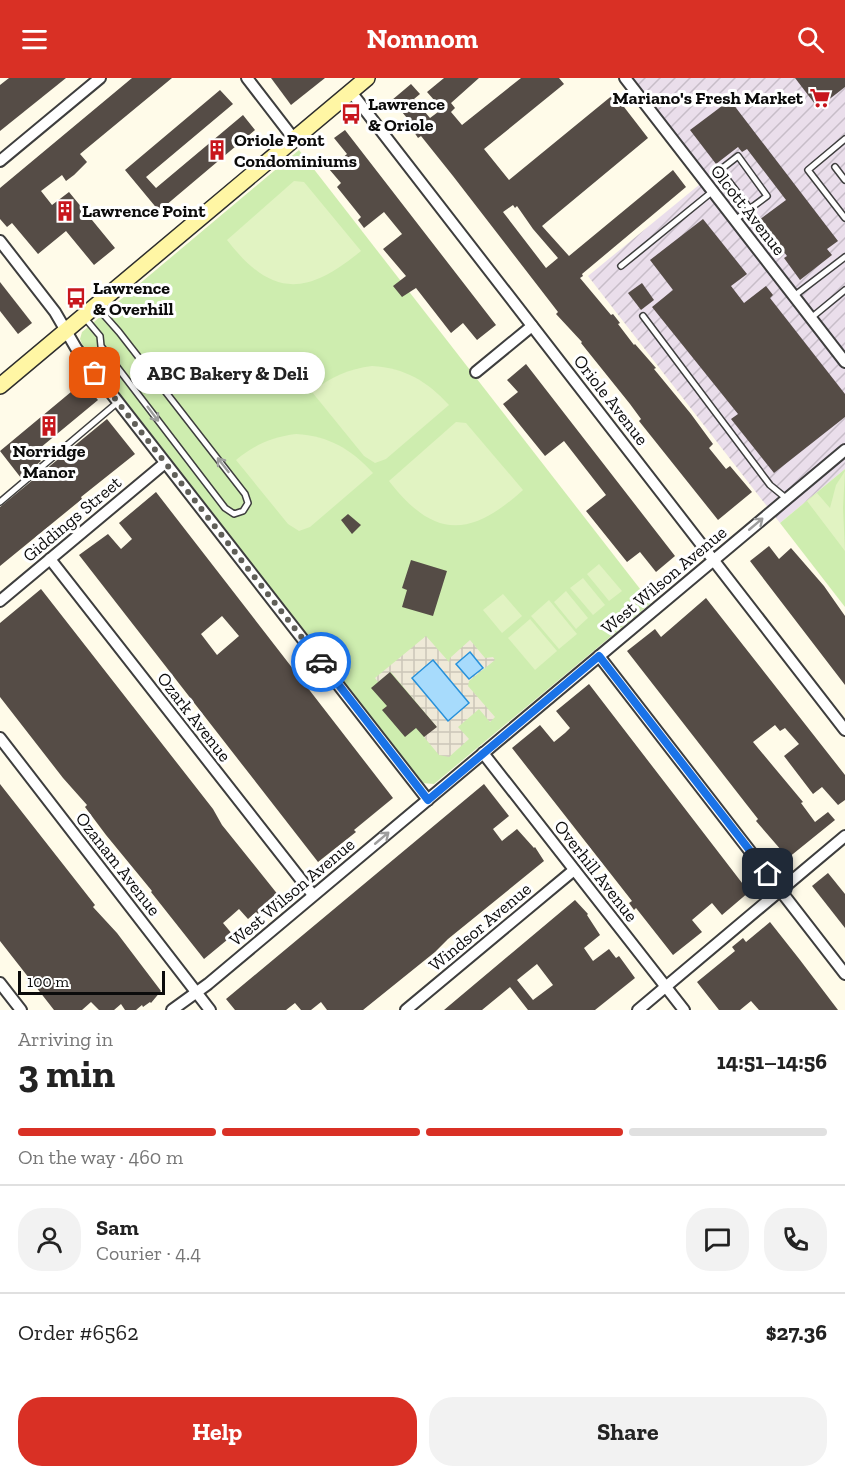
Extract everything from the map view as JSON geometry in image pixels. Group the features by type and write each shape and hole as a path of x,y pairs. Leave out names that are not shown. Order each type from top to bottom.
{"main road":[{"path":"0,386 367,78"}],"street":[{"path":"0,161 100,78"},
{"path":"247,78 294,139"},
{"name":"Olcott Avenue","path":"625,78 845,362"},
{"name":"Oriole Avenue","path":"351,92 845,730"},
{"path":"0,241 55,312 76,348 428,800"},
{"path":"476,372 532,326"},
{"name":"West Wilson Avenue","path":"171,1010 208,984 845,450"},
{"name":"Giddings Street","path":"0,601 165,463"},
{"name":"Ozark Avenue","path":"50,559 313,895"},
{"path":"599,656 845,974"},
{"name":"Ozanam Avenue","path":"0,738 210,1010"},
{"name":"Overhill Avenue","path":"483,753 684,1010"},
{"path":"638,1010 845,836"},
{"name":"Windsor Avenue","path":"406,1010 574,870"},
{"path":"0,983 21,1010"}],"lane":[{"path":"845,139 808,170 845,218"},
{"path":"735,220 750,209 767,196 738,156 720,170 750,209"},
{"path":"836,167 845,180"},
{"path":"621,266 713,191"},
{"path":"794,296 845,257"},
{"path":"811,318 845,290"},
{"path":"83,316 100,336 101,346 225,508 234,514 243,511 248,503 244,494 119,332 95,305"},
{"path":"643,316 770,485 787,499"},
{"path":"0,502 118,402"}],"shaded area":[{"path":"628,78 845,78 845,469 780,523 588,276 705,180"},
{"path":"426,636 449,662 450,658 470,640 485,658 493,657 495,660 469,681 468,686 495,717 490,722 479,709 458,727 469,739 449,757 439,755 424,737 436,726 391,672 378,682 375,678"}],"green space":[{"path":"299,150 651,603 434,784 422,783 83,346 80,339 82,332"},
{"path":"294,181 304,182 361,251 323,276 306,283 290,284 275,281 259,273 227,240"},
{"path":"372,366 384,367 415,377 449,405 386,459 375,463 364,456 312,392 340,374"},
{"path":"456,422 466,423 523,490 486,517 469,524 453,525 437,522 421,514 389,481"},
{"path":"296,434 308,435 339,445 373,473 310,527 299,531 288,524 236,460 264,442"},
{"path":"845,469 845,607 780,523"},
{"path":"845,471 843,508 845,551 807,501 817,493 830,508 836,485"},
{"path":"599,564 622,591 609,601 587,574"},
{"path":"583,578 605,605 593,615 570,588"},
{"path":"566,591 588,618 576,629 554,602"},
{"path":"503,594 522,616 502,633 483,610"},
{"path":"549,600 577,634 559,649 531,616"},
{"path":"530,619 557,651 535,670 508,638"}],"water":[{"path":"470,652 483,668 469,679 456,664"},
{"path":"433,660 469,703 448,721 412,678"}],"building":[{"path":"9,78 66,78 0,131 0,85"},
{"path":"132,78 172,78 80,154 87,162 74,175 66,181 62,175 41,191 52,205 69,192 115,248 94,265 66,231 38,254 12,223 7,227 0,219 0,188"},
{"path":"271,78 325,78 291,105"},
{"path":"444,78 479,78 451,103 455,108 451,112 462,125 521,78 559,78 564,84 484,149 509,180 614,94 648,138 542,226 569,256 673,170 686,187 580,278 611,315 613,314 634,345 656,368 654,369 691,414 713,444 709,448 726,469 730,466 752,492 718,520 639,421 641,419 582,342 556,314 558,312 453,176 421,136 418,138 414,132 417,130 392,100 411,84 420,94 414,99 430,118 442,109 427,92","holes":["513,205 515,208 517,206 558,258 546,268 503,212"]},
{"name":"Mariano's Fresh Market","path":"795,78 845,78 845,87 818,108"},
{"name":"Oriole Pont Condominiums","path":"220,90 233,104 146,177 156,188 243,115 255,130 159,211 125,170"},
{"path":"730,100 838,241 827,249 832,255 800,280 784,258 787,256 759,220 786,200 747,149 742,152 738,147 716,164 690,130"},
{"path":"345,130 496,325 477,340 463,323 451,333 416,288 402,297 393,286 406,276 383,249 402,234 384,212 364,228 358,220 361,217 337,187 341,183 329,169 347,154 334,138"},
{"path":"703,219 747,274 731,286 744,303 766,286 773,295 770,298 845,394 845,417 774,473 731,419 738,414 652,307 673,290 650,260"},
{"path":"0,282 32,323 18,334 0,311"},
{"path":"642,283 654,300 641,310 628,293"},
{"path":"526,364 675,556 656,572 640,552 627,562 586,511 606,495 564,441 545,456 503,404 518,392 507,380"},
{"name":"Norridge Manor","path":"83,382 98,400 34,453 41,461 21,478 0,451"},
{"path":"107,419 135,454 0,566 0,507"},
{"path":"156,492 393,798 354,830 356,832 318,862 79,555 108,534 121,549 132,539 119,523","holes":["222,616 239,636 217,655 201,634"]},
{"path":"348,514 361,525 352,534 341,520"},
{"path":"769,546 779,559 791,548 824,586 845,616 845,685 750,561"},
{"path":"411,560 447,571 433,616 402,607 407,590 402,588"},
{"path":"41,589 279,896 258,914 256,912 248,919 239,909 223,923 233,935 204,959 106,835 85,807 87,805 0,697 0,623"},
{"path":"706,598 845,775 845,800 838,805 822,787 813,794 784,756 799,744 785,728 780,731 775,725 753,742 803,802 801,803 815,822 828,812 835,820 788,858 756,821 758,819 627,651 655,629 661,637"},
{"path":"390,672 437,727 424,737 416,728 405,737 382,710 387,706 371,688"},
{"path":"589,684 749,892 722,915 712,903 692,920 702,932 673,955 636,908 634,910 629,903 632,901 512,748 540,725 554,742 565,733 570,728 556,711"},
{"path":"0,784 95,905 93,907 117,933 161,991 151,1003 143,1007 142,1005 136,1010 125,1010 121,1004 114,1010 99,1010 91,1002 82,1010 54,1010 0,941"},
{"path":"484,784 509,816 493,829 502,841 517,829 535,847 544,861 363,1010 327,1010 321,1002 311,1010 301,1010 295,1003 286,1010 235,1010 226,999"},
{"path":"828,873 845,894 845,928 812,886"},
{"path":"575,900 588,914 600,935 584,948 593,961 609,949 616,958 619,956 635,978 595,1010 528,1010 510,987 482,1010 444,1010","holes":["537,964 553,985 533,1000 517,980"]},
{"path":"770,922 838,1010 759,1010 751,1001 740,1010 719,1010 697,982 735,951 732,947 743,938 746,942"}],"way so far":[{"path":"95,373 321,662"}],"place":[{"name":"Mariano's Fresh Market","path":"820,98"},
{"name":"Lawrence & Oriole","path":"351,114"},
{"name":"Oriole Pont Condominiums","path":"217,150"},
{"name":"Lawrence Point","path":"65,211"},
{"name":"Lawrence & Overhill","path":"76,298"},
{"name":"ABC Bakery & Deli","path":"95,373"},
{"name":"Norridge Manor","path":"49,426"}],"route":[{"path":"321,662 428,800 599,656 768,874"}]}
